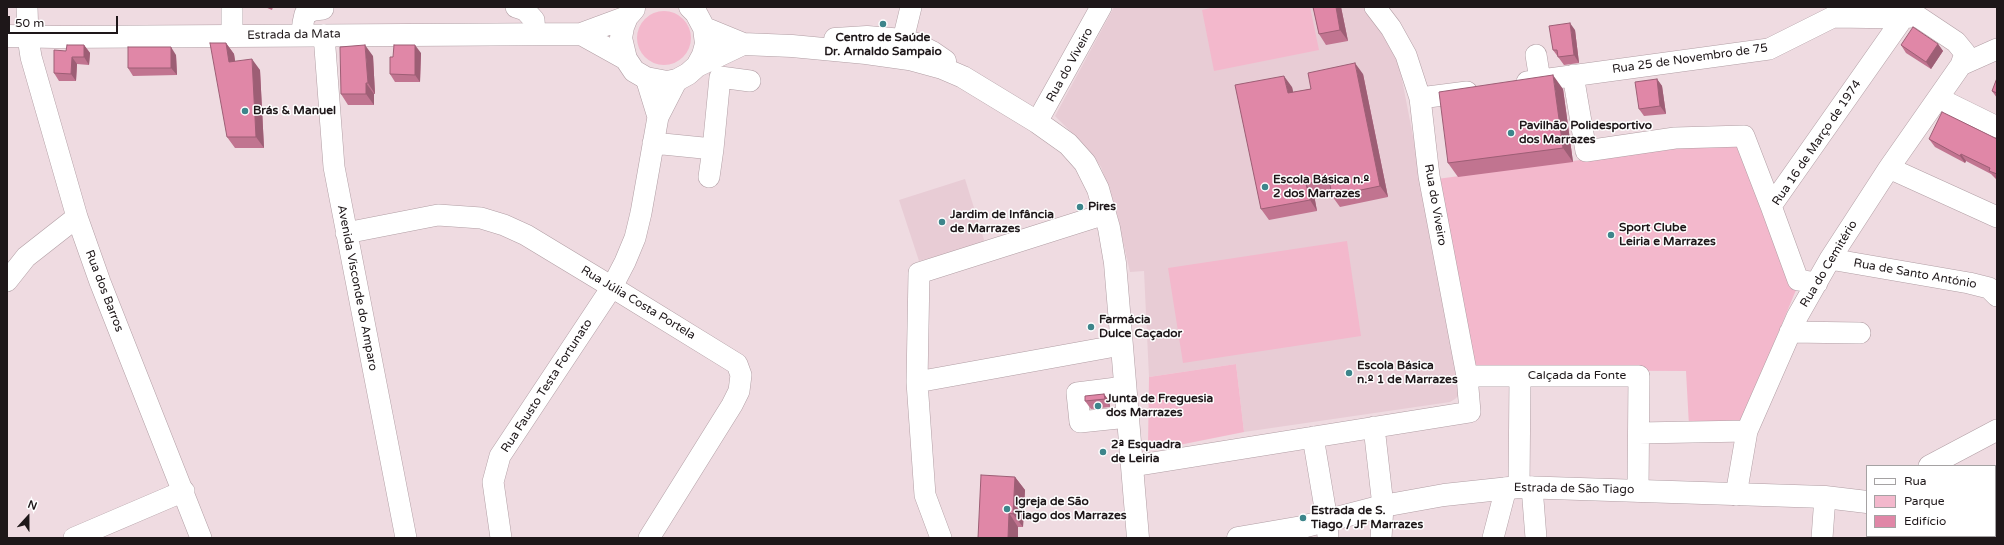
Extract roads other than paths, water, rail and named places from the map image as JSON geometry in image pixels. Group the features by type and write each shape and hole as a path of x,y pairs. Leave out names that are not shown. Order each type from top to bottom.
{"main road":[{"path":"690,7 696,12 704,28 706,44 703,55 697,66"},
{"name":"Estrada da Mata","path":"17,36 581,34 632,12"},
{"path":"632,12 621,38 622,49 626,59 634,71 646,78 656,81 677,80 688,74 697,66 743,44"},
{"path":"704,28 743,44 899,48 916,44 932,52 963,76 1038,122 1068,144 1084,163 1098,189 1107,221 1115,263 1138,538"},
{"name":"Estrada da Mata","path":"581,34 626,59"},
{"name":"Estrada de São Tiago","path":"1238,538 1302,527 1327,529 1383,506 1444,495 1519,487 1826,497 1866,502"}],"street":[{"name":"Rua dos Barros","path":"26,7 17,36 31,57 77,216 100,282 184,491 201,538"},
{"path":"232,7 232,36"},
{"path":"516,7 525,10 534,20 535,34"},
{"path":"899,48 911,7"},
{"name":"Rua do Viveiro","path":"1038,122 1101,7"},
{"name":"Rua do Viveiro","path":"1374,428 1470,412 1467,376 1429,176 1420,98 1420,69 1406,55 1391,28 1375,7"},
{"path":"302,35 305,14 314,10 323,9"},
{"name":"Rua 25 de Novembro de 75","path":"1509,85 1769,49 1833,17 1903,18 1917,16 1956,42 1963,59"},
{"name":"Rua 16 de Março de 1974","path":"1817,283 1798,280 1771,206 1903,18"},
{"name":"Avenida Visconde do Amparo","path":"324,35 334,167 406,538"},
{"path":"1963,59 1997,49"},
{"path":"1536,55 1540,80"},
{"name":"Rua do Cemitério","path":"1736,495 1747,431 1790,332 1830,259 1889,168 1938,98 1963,59"},
{"path":"1573,75 1586,151 1675,138 1744,136 1771,206"},
{"path":"646,78 658,117"},
{"path":"709,177 720,78 750,81"},
{"path":"658,117 677,80"},
{"path":"1420,98 1486,88"},
{"path":"1938,98 1997,128"},
{"name":"Rua Fausto Testa Fortunato","path":"501,538 493,482 500,456 612,286 625,262 635,238 641,213 658,117"},
{"path":"653,143 712,149"},
{"path":"1889,168 1997,217"},
{"name":"Rua Júlia Costa Portela","path":"346,233 438,215 481,218 504,225 526,235 612,286 737,364 741,375 739,391 732,405 649,538"},
{"path":"7,281 26,257 77,216"},
{"path":"940,538 925,495 917,382 919,273 1107,221"},
{"name":"Rua de Santo António","path":"1830,259 1989,288 1997,296"},
{"path":"1790,332 1860,333"},
{"path":"917,382 1122,345"},
{"path":"1467,376 1520,377 1519,487 1536,538"},
{"name":"Calçada da Fonte","path":"1520,377 1639,376 1638,491"},
{"path":"1125,387 1076,392 1080,422 1128,417"},
{"path":"1133,466 1374,428 1383,506 1381,538"},
{"path":"1931,465 1997,430"},
{"path":"1639,433 1747,431"},
{"path":"1313,437 1327,529"},
{"path":"1493,538 1519,487"},
{"path":"74,538 184,491"},
{"path":"1822,538 1826,497"}],"place":[{"name":"Centro de Saúde Dr. Arnaldo Sampaio","path":"883,24"},
{"name":"Brás & Manuel","path":"245,111"},
{"name":"Pavilhão Polidesportivo dos Marrazes","path":"1511,133"},
{"name":"Escola Básica n.º 2 dos Marrazes","path":"1265,187"},
{"name":"Pires","path":"1080,207"},
{"name":"Jardim de Infância de Marrazes","path":"942,222"},
{"name":"Sport Clube Leiria e Marrazes","path":"1611,235"},
{"name":"Farmácia Dulce Caçador","path":"1091,327"},
{"name":"Escola Básica n.º 1 de Marrazes","path":"1349,373"},
{"name":"Junta de Freguesia dos Marrazes","path":"1098,406"},
{"name":"2ª Esquadra de Leiria","path":"1103,452"},
{"name":"Igreja de São Tiago dos Marrazes","path":"1007,509"},
{"name":"Estrada de S. Tiago / JF Marrazes","path":"1303,518"}]}
